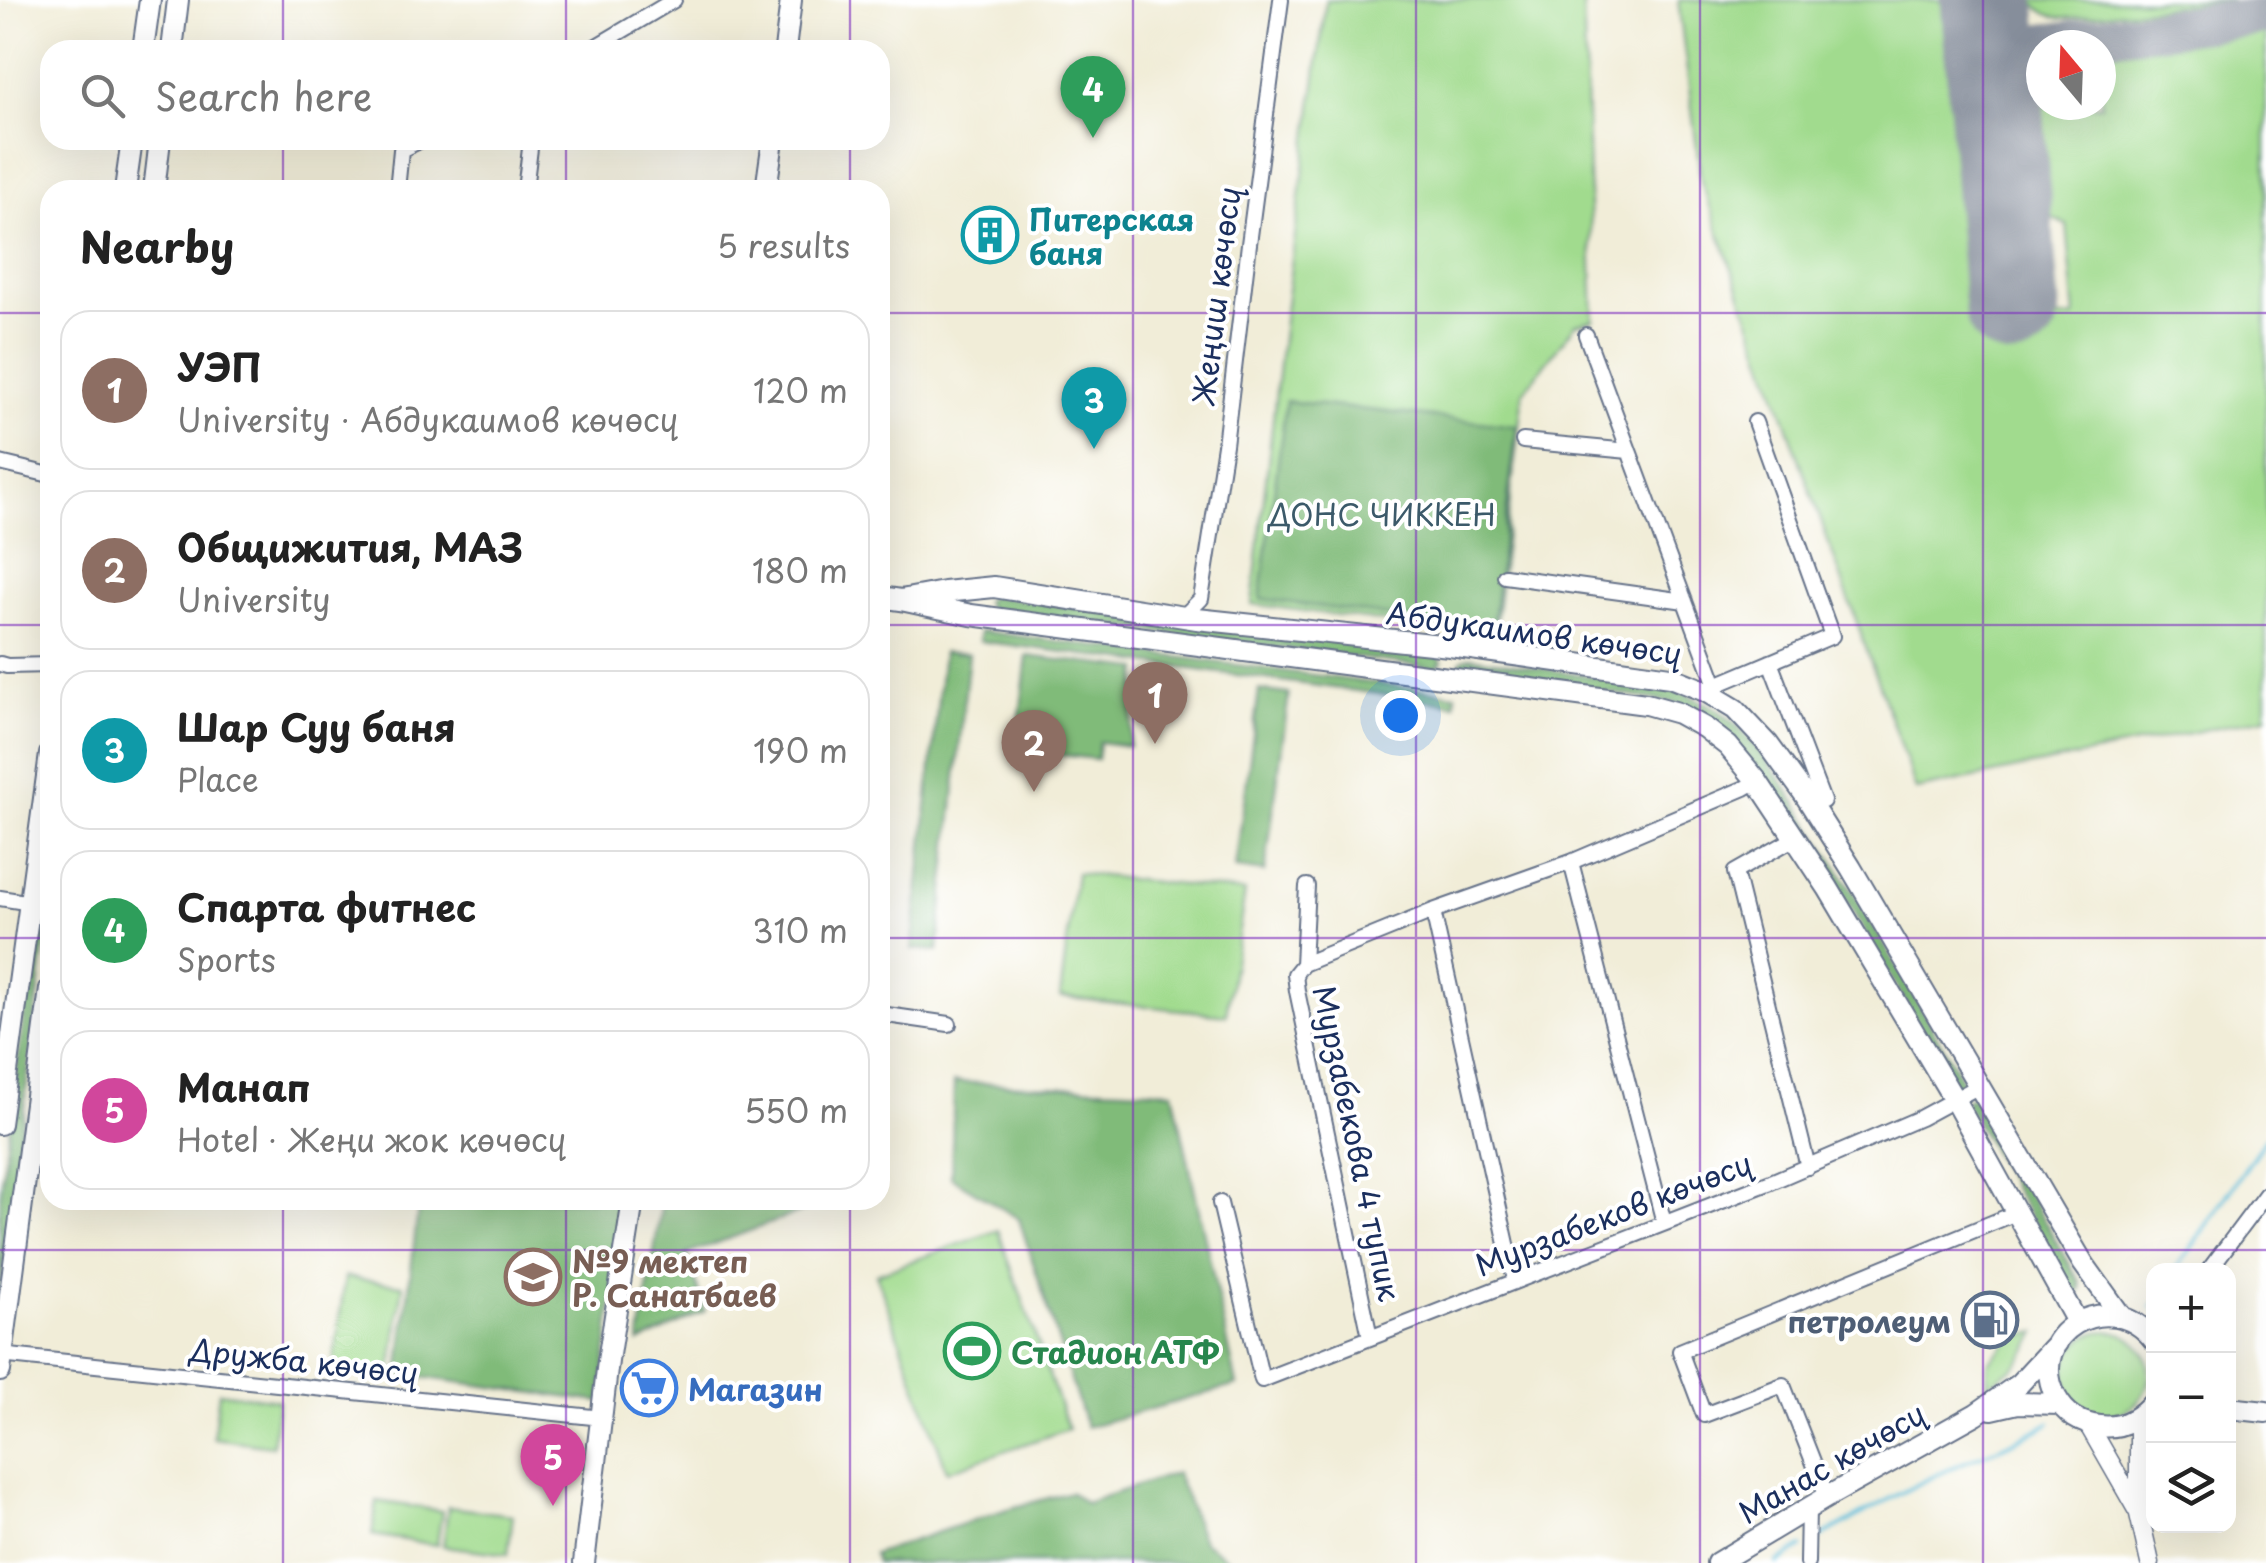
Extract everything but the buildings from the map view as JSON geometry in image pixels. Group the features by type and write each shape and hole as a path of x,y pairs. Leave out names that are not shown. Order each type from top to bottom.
{"main road":[{"path":"145,40 150,0"},
{"path":"786,40 791,0"},
{"path":"173,40 179,1"},
{"path":"126,180 131,150"},
{"path":"155,180 159,150"},
{"path":"767,180 772,150"},
{"name":"Абдукаимов көчөсү","path":"891,599 994,587 1221,622 1450,646 1670,676 1717,692 1768,744 1805,795 2084,1263 2121,1316 2146,1330"},
{"name":"Абдукаимов көчөсү","path":"891,599 970,615 1646,704 1678,713 1705,728 1728,746 1757,781 1828,888 1955,1101 2077,1322"},
{"path":"1447,676 1450,646"},
{"path":"0,1124 40,904"},
{"path":"1,1360 40,1065"},
{"path":"584,1563 632,1210"},
{"path":"1976,1414 2019,1384 2077,1322 2098,1314 2121,1316"},
{"path":"2057,1343 2049,1368 2050,1380 2068,1413 2088,1424 2105,1427 2146,1417"},
{"path":"1976,1414 2018,1403 2060,1404"},
{"path":"2236,1411 2266,1413"},
{"name":"Манас көчөсү","path":"1718,1563 1808,1519 1827,1497 1976,1414"}],"street":[{"path":"607,40 674,0"},
{"name":"Жеңиш көчөсү","path":"1201,599 1225,444 1281,0"},
{"path":"397,180 401,150"},
{"path":"526,180 529,150"},
{"path":"1586,335 1717,692 1770,662 1832,636 1755,422"},
{"path":"1522,441 1629,451"},
{"path":"0,463 40,473"},
{"path":"1505,576 1685,601"},
{"path":"1184,617 1201,599 1221,622"},
{"path":"1770,662 1823,801"},
{"path":"0,664 40,665"},
{"path":"1303,964 1571,862 1757,781"},
{"path":"1795,838 1735,872 1808,1167"},
{"path":"1571,862 1664,1223"},
{"name":"Мурзабекова 4 тупик","path":"1307,886 1303,964 1294,974 1370,1336"},
{"path":"0,898 40,904"},
{"path":"1434,911 1515,1280"},
{"path":"890,1015 948,1024"},
{"name":"Мурзабеков көчөсү","path":"1220,1203 1262,1380 1808,1167 1955,1101 1978,1086"},
{"path":"2215,1263 2266,1194"},
{"path":"1827,1497 1783,1385 1704,1416 1680,1351 2016,1213"},
{"name":"Дружба көчөсү","path":"1,1360 602,1418"},
{"path":"2146,1417 2139,1514 2150,1563"},
{"path":"2088,1424 2139,1514"},
{"path":"1807,1563 1808,1519"}],"green space":[{"path":"1326,0 1583,0 1594,320 1576,324 1523,392 1494,636 1252,604"},
{"path":"1678,0 1949,0 1975,334 2054,329 2054,319 2075,317 2067,225 2051,217 2043,202 2035,120 2116,120 2116,49 2266,32 2266,717 1916,790 1701,181"},
{"path":"2032,0 2232,0 2071,18 2049,15"},
{"name":"ДОНС ЧИККЕН","path":"1286,401 1517,426 1492,630 1260,599"},
{"path":"991,596 1438,654 1442,662 1436,668 988,610 985,601"},
{"path":"980,631 1456,694 1455,704 979,641"},
{"path":"943,652 969,654 938,951 912,949"},
{"path":"1027,656 1139,669 1129,746 1099,742 1097,759 1016,750"},
{"path":"1470,657 1663,688 1711,706 1739,727 1795,801 1872,924 1964,1085 1957,1089 1954,1086 1847,901 1771,786 1716,725 1676,703 1468,671 1460,663"},
{"path":"1259,690 1289,694 1265,872 1235,868"},
{"path":"1076,873 1245,892 1226,1015 1060,997"},
{"path":"35,934 40,934 40,980 0,1296 0,1195"},
{"path":"954,1082 1173,1091 1237,1385 1086,1427 1019,1219 951,1177"},
{"path":"1972,1096 2080,1282 2081,1290 2071,1288 1965,1103"},
{"path":"418,1210 623,1210 601,1402 399,1374"},
{"path":"661,1210 806,1210 687,1254 705,1311 639,1343"},
{"name":"Стадион АТФ","path":"998,1230 1068,1429 947,1471 876,1274"},
{"path":"345,1277 403,1285 391,1374 333,1366"},
{"path":"2107,1331 2123,1334 2146,1357 2146,1389 2137,1403 2123,1412 2107,1415 2091,1412 2077,1403 2068,1389 2065,1373 2068,1357 2077,1343 2091,1334"},
{"path":"2037,1332 2017,1363 1987,1385 1988,1363 2011,1338"},
{"path":"219,1392 278,1400 272,1446 213,1438"},
{"path":"1176,1473 1203,1541 1234,1563 876,1563 873,1554 1070,1492 1085,1503"},
{"path":"377,1501 442,1511 437,1545 372,1535"},
{"path":"448,1507 513,1515 508,1554 443,1546"}],"waterway":[{"path":"2181,1263 2266,1138"},
{"path":"1811,1542 1926,1480 2050,1423"},
{"path":"1777,1563 1802,1547"}],"taxiway":[{"path":"1991,49 2266,16"}],"runway":[{"path":"1988,0 2012,308"}],"place":[{"name":"Спарта фитнес","path":"1093,138"},
{"name":"Питерская баня","path":"990,235"},
{"name":"Шар Суу баня","path":"1094,449"},
{"name":"УЭП","path":"1155,744"},
{"name":"Общижития, МАЗ","path":"1034,792"},
{"name":"№9 мектеп Р. Санатбаев","path":"533,1277"},
{"name":"петролеум","path":"1990,1320"},
{"name":"Стадион АТФ","path":"972,1351"},
{"name":"Магазин","path":"649,1388"},
{"name":"Манап","path":"553,1506"}]}
